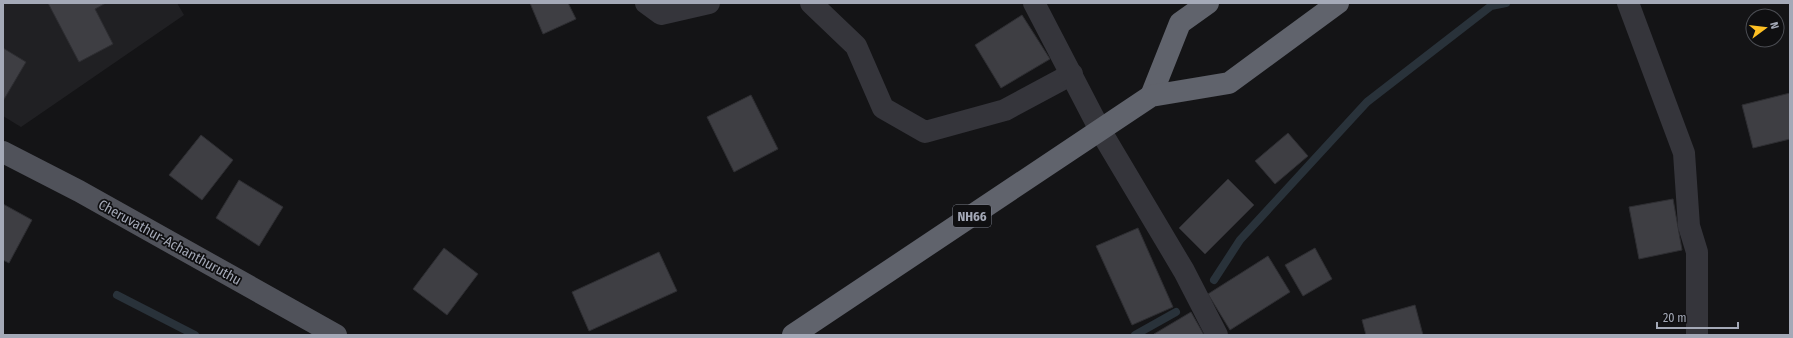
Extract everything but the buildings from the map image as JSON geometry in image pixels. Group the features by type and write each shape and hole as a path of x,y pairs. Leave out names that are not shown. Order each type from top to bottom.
{"highway":[{"path":"1151,96 1180,23 1208,3"},
{"name":"NH66","path":"793,335 1151,96 1229,83 1338,3"}],"main road":[{"name":"Cheruvathur-Achanthuruthu","path":"3,152 80,191 336,335"}],"street":[{"path":"646,3 661,14 709,3"},
{"path":"811,3 856,46 882,108 926,132 1005,110 1072,74"},
{"path":"1034,3 1100,130 1184,271 1217,335"},
{"path":"1628,3 1684,153 1689,226 1697,252 1697,335"},
{"path":"3,140 28,165"},
{"path":"3,163 28,165"}],"shaded area":[{"path":"3,3 177,3 184,15 21,127 3,116"}],"waterway":[{"path":"1214,280 1240,240 1367,102 1491,6 1506,3"},
{"path":"117,295 195,335"},
{"path":"1135,335 1176,312"}]}
